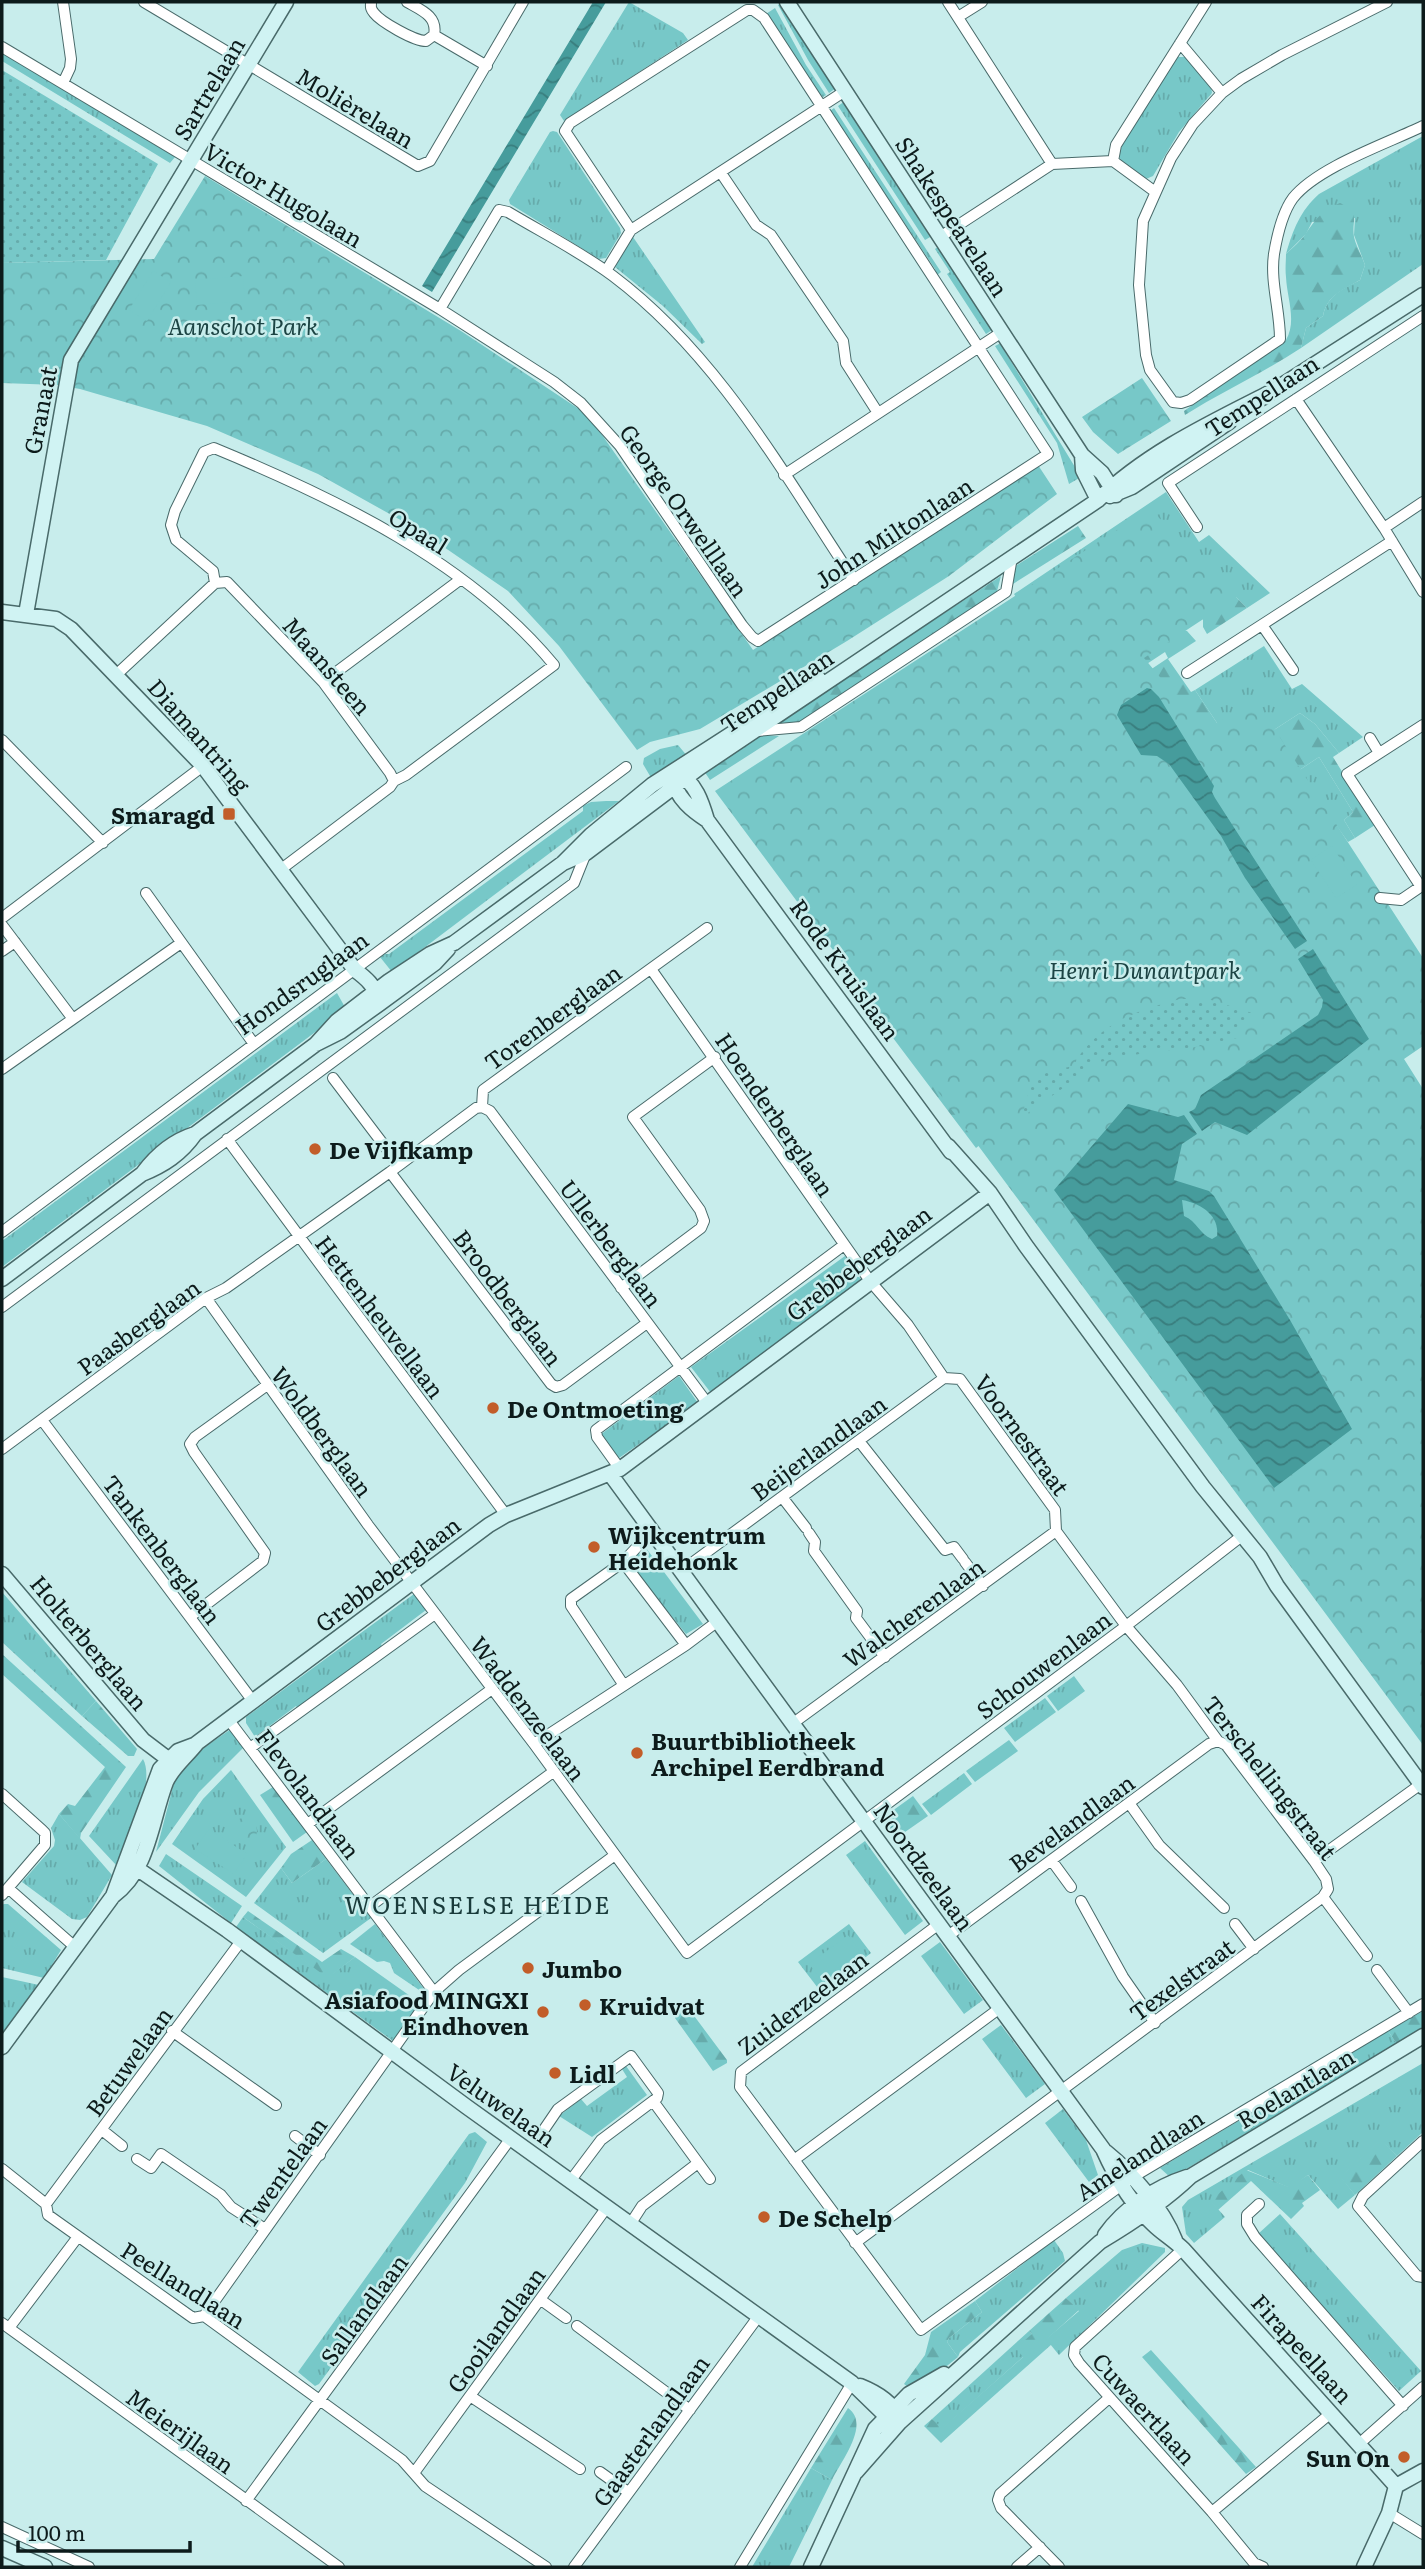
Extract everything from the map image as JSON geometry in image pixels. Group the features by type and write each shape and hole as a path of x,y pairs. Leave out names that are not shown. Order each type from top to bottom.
{"street":[{"path":"63,2 71,59 63,83"},
{"path":"144,2 248,65"},
{"name":"Sartrelaan","path":"190,161 286,2"},
{"path":"371,2 376,16 413,39 426,41 434,35"},
{"path":"407,2 428,14 434,21 434,35"},
{"name":"Molièrelaan","path":"248,65 418,166 430,161 523,2"},
{"name":"Shakespearelaan","path":"787,2 1082,455 1102,473 1114,491"},
{"path":"948,2 1052,164"},
{"path":"958,17 982,2"},
{"path":"1113,161 1116,145 1206,2"},
{"path":"1387,2 1262,66 1222,93 1194,124 1171,158 1154,191 1143,221 1139,285 1150,370 1172,402 1190,400 1280,339 1273,280 1274,254 1283,216 1293,198 1317,176 1423,126"},
{"path":"631,230 565,131 570,123 747,10 753,10 764,18 979,347"},
{"path":"434,35 486,66"},
{"path":"1180,43 1222,93"},
{"name":"Victor Hugolaan","path":"2,47 440,309"},
{"path":"606,271 631,230 845,92"},
{"name":"Granaat","path":"26,614 71,360 190,161"},
{"path":"940,237 1052,164 1113,161 1154,191"},
{"path":"722,173 756,225 771,235 843,341 846,363 878,413"},
{"path":"440,309 499,210 509,212 606,271 653,311 708,366 746,415 855,580"},
{"name":"Tempellaan","path":"678,779 756,731 1012,556 1098,500 1204,439 1269,393 1420,295"},
{"name":"George Orwelllaan","path":"440,309 554,382 581,403 620,446 742,625 758,641"},
{"name":"Tempellaan","path":"1197,527 1168,483 1423,316"},
{"path":"784,475 1002,332"},
{"name":"John Miltonlaan","path":"758,641 1048,454 979,347"},
{"path":"1296,399 1384,528 1423,592"},
{"name":"Opaal","path":"215,583 213,571 176,540 171,525 175,511 204,452 214,448 283,477 398,538 461,579 506,616 554,665 406,775 394,781"},
{"name":"Shakespearelaan","path":"1082,455 1083,470 1098,500"},
{"path":"1384,528 1423,502"},
{"path":"1187,673 1392,541"},
{"path":"756,731 801,727 1006,592 1012,556"},
{"path":"323,682 461,579"},
{"name":"Maansteen","path":"215,583 227,582 323,682 394,781"},
{"path":"116,675 215,583"},
{"name":"Diamantring","path":"2,612 57,619 71,629 116,675 203,766 355,970 366,978 374,998"},
{"path":"1262,625 1293,670"},
{"name":"Tempellaan","path":"678,779 811,683 902,632"},
{"path":"1380,898 1401,900 1422,886 1347,774 1423,725"},
{"path":"1370,738 1379,753"},
{"path":"2,740 103,843"},
{"path":"2,918 203,766"},
{"name":"Hondsruglaan","path":"3,1228 626,767"},
{"path":"563,863 586,853 678,779"},
{"path":"2,1279 142,1174 162,1152 180,1139 195,1134 316,1044 340,1032 374,998 435,963 454,943 563,863 591,835 642,793 678,779"},
{"name":"Rode Kruislaan","path":"678,779 695,812 707,820 948,1146 1026,1246 1422,1785"},
{"path":"280,870 390,787 394,781"},
{"path":"2,1307 574,883 586,853"},
{"path":"146,893 254,1044"},
{"path":"2,925 73,1019"},
{"name":"Torenberglaan","path":"298,1237 476,1108 482,1107 483,1090 707,928"},
{"path":"2,951 15,942"},
{"path":"2,1069 181,943"},
{"name":"Hoenderberglaan","path":"651,969 870,1281"},
{"path":"621,1288 701,1228 704,1221 700,1210 633,1116 715,1057"},
{"path":"333,1078 395,1169"},
{"name":"Ullerberglaan","path":"482,1107 490,1111 708,1404"},
{"name":"Hettenheuvellaan","path":"227,1139 506,1515"},
{"name":"Broodberglaan","path":"395,1169 555,1387 563,1385 647,1323"},
{"name":"Grebbeberglaan","path":"166,1767 178,1751 197,1743 489,1525 506,1515 615,1472 986,1196"},
{"name":"Paasberglaan","path":"2,1450 206,1298 226,1288 298,1237"},
{"name":"Grebbeberglaan","path":"615,1472 596,1430 844,1245"},
{"name":"Voornestraat","path":"870,1281 908,1325 944,1378 960,1379 1055,1510 1056,1531 1126,1626"},
{"name":"Woldberglaan","path":"206,1298 266,1385 413,1583"},
{"name":"Beijerlandlaan","path":"681,1571 944,1378"},
{"path":"191,1616 262,1561 265,1553 191,1444 195,1437 266,1385"},
{"name":"Tankenberglaan","path":"42,1420 253,1700"},
{"path":"859,1441 945,1550 954,1547 983,1587"},
{"name":"Noordzeelaan","path":"615,1472 652,1531 1145,2205"},
{"path":"782,1497 816,1542 814,1551 857,1611 856,1618 885,1657"},
{"path":"623,1684 571,1606 571,1599 623,1562 652,1531"},
{"name":"Walcherenlaan","path":"793,1724 1056,1531"},
{"name":"Schouwenlaan","path":"706,1939 1126,1626 1240,1537"},
{"path":"623,1562 685,1645"},
{"name":"Holterberglaan","path":"2,1574 166,1767"},
{"name":"Waddenzeelaan","path":"413,1583 687,1953 706,1939"},
{"path":"250,1748 435,1614"},
{"path":"534,1744 718,1621"},
{"name":"Terschellingstraat","path":"1126,1626 1177,1685 1218,1741 1226,1745 1314,1861 1326,1879 1328,1889 1323,1897 1367,1956"},
{"path":"309,1823 492,1689"},
{"name":"Flevolandlaan","path":"228,1719 434,1992"},
{"name":"Bevelandlaan","path":"948,1936 1209,1744 1218,1741"},
{"path":"2,2047 113,1896 132,1864 155,1776 166,1767"},
{"path":"369,1907 552,1772"},
{"path":"1314,1861 1422,1785"},
{"path":"2,1794 45,1833 45,1845 5,1892 75,1947"},
{"path":"1129,1803 1159,1845 1224,1908"},
{"name":"Twentelaan","path":"204,2316 434,1992 470,1962 615,1855"},
{"path":"1052,1861 1071,1887"},
{"name":"Veluwelaan","path":"132,1864 631,2222 893,2415"},
{"name":"Texelstraat","path":"855,2243 1323,1897"},
{"path":"1081,1901 1123,1977 1155,2023"},
{"name":"Zuiderzeelaan","path":"921,2330 740,2087 741,2071 939,1924"},
{"path":"1236,1924 1254,1949"},
{"name":"Betuwelaan","path":"46,2204 241,1941"},
{"path":"1377,1970 1409,2012"},
{"name":"Amelandlaan","path":"921,2330 1127,2181 1423,2004"},
{"path":"794,2160 1000,2008"},
{"path":"172,2031 276,2105"},
{"name":"Roelantlaan","path":"811,2567 856,2472 893,2415 964,2363 1145,2205 1178,2189 1191,2176 1423,2036"},
{"path":"543,2131 558,2109 631,2056 658,2093 657,2098 601,2140 571,2180"},
{"path":"653,2101 710,2179"},
{"path":"102,2130 122,2146"},
{"path":"295,2136 320,2155"},
{"name":"Sallandlaan","path":"246,2501 511,2138"},
{"path":"1423,2141 1363,2196 1358,2206 1417,2276 1423,2277"},
{"path":"137,2159 151,2168 161,2154 221,2195 230,2207 265,2230"},
{"path":"631,2222 642,2206 698,2163"},
{"name":"Peellandlaan","path":"2,2169 46,2204 48,2215 77,2238 193,2318 204,2316 402,2460 425,2486 545,2567"},
{"path":"1259,2204 1247,2215 1247,2224 1255,2237 1403,2406"},
{"name":"Firapeellaan","path":"1145,2205 1170,2227 1179,2245 1396,2486"},
{"name":"Gooilandlaan","path":"414,2473 607,2207"},
{"path":"5,2325 77,2238"},
{"name":"Cuwaertlaan","path":"1179,2245 1075,2347 1074,2355 1256,2566"},
{"path":"541,2300 566,2318"},
{"name":"Gaasterlandlaan","path":"574,2567 758,2317"},
{"name":"Meierijlaan","path":"5,2325 246,2501 304,2550 339,2567"},
{"path":"577,2326 690,2410"},
{"path":"740,2567 852,2383"},
{"path":"1359,2444 1423,2386"},
{"path":"470,2396 580,2469"},
{"path":"1059,2567 1001,2508 998,2500 1000,2494 1110,2398"},
{"path":"1212,2512 1331,2413"},
{"path":"1364,2567 1389,2513 1396,2486 1423,2471"},
{"path":"600,2472 628,2492"},
{"path":"1389,2513 1423,2534"},
{"path":"2,2527 89,2567"},
{"path":"1017,2567 1040,2547"},
{"path":"2,2549 46,2567"}],"green space":[{"path":"629,2 683,33 688,40 564,121 560,115"},
{"path":"781,3 836,88 829,93 778,5"},
{"path":"775,8 826,95 823,97 818,94 766,14"},
{"path":"2,52 175,157 170,163 2,61"},
{"path":"1175,57 1186,57 1211,86 1212,93 1179,132 1153,176 1146,179 1120,164 1119,151"},
{"path":"2,70 158,164 106,260 2,263"},
{"path":"845,101 932,236 925,240 838,106"},
{"path":"834,108 941,272 936,276 935,269 830,111"},
{"path":"553,131 557,132 620,228 621,233 606,258 599,259 510,204 509,200"},
{"path":"1423,136 1423,264 1301,348 1306,328 1323,316 1332,298 1360,280 1365,265 1354,235 1355,218 1312,222 1306,234 1286,254 1302,214 1319,194"},
{"name":"Aanschot Park","path":"205,176 461,331 588,415 753,650 1038,465 1057,494 949,576 847,641 700,729 650,742 637,750 559,646 508,591 422,532 318,474 207,426 80,389 57,385 2,383 2,263 154,259"},
{"path":"1340,203 1353,213 1354,237 1365,265 1360,280 1332,298 1323,316 1306,328 1301,348 1185,415 1184,411 1286,340 1291,317 1286,254 1302,239 1320,215"},
{"path":"633,237 705,342 702,344 663,306 615,267"},
{"path":"939,246 992,330 986,334 947,274 950,272 935,249"},
{"path":"153,271 171,282 147,321 129,310"},
{"path":"243,276 245,301 197,305 195,280"},
{"path":"999,344 1081,477 1069,484 1057,443 995,346"},
{"path":"1142,378 1171,421 1118,454 1093,432 1082,417"},
{"path":"1166,492 1199,542 1209,535 1270,593 1247,608 1232,593 1052,655 1014,594"},
{"name":"Henri Dunantpark","path":"1149,509 1243,593 1144,658 1205,731 1255,699 1423,958 1423,1046 1404,1059 1423,1089 1423,1745 715,791"},
{"path":"1078,526 1086,538 1013,584 1014,567"},
{"path":"1104,548 1232,593 1247,608 1207,634 1203,619 1179,629 1187,631 1196,641 1168,659 1191,692 1195,690 1223,732 1246,748 1300,713 1315,724 1339,753 1333,757 1375,825 1355,838 1344,820 1353,812 1319,757 1289,777 1233,762 1147,672 1168,658 1165,652 1083,706"},
{"path":"1001,576 996,595 802,723 772,726"},
{"path":"1264,646 1292,689 1302,684 1363,737 1339,753 1315,724 1300,713 1246,748 1223,732 1195,690"},
{"path":"757,735 779,736 710,780 704,771"},
{"path":"678,745 688,757 653,781 643,764 644,758 660,749"},
{"path":"1319,757 1353,812 1344,820 1355,838 1348,842 1334,822 1289,777"},
{"path":"619,801 392,972 380,957 389,954 583,811 583,806 591,802"},
{"path":"1332,846 1357,885 1336,898 1311,860"},
{"path":"337,993 346,1009 2,1267 2,1241"},
{"path":"1180,999 1208,999 1252,1013 1237,1038 1100,1062 1022,1117 1032,1077 1072,1066 1094,1039 1119,1021"},
{"path":"880,1006 981,1144 976,1148 878,1018 873,1010"},
{"path":"845,1256 862,1281 711,1393 691,1367"},
{"path":"679,1376 698,1403 619,1458 616,1457 600,1435"},
{"path":"646,1548 703,1624 686,1634 627,1561"},
{"path":"2,1592 96,1701 82,1716 2,1642"},
{"path":"414,1594 426,1610 381,1644 383,1649 299,1710 296,1706 255,1737 246,1723 246,1717"},
{"path":"2,1654 126,1767 81,1833 80,1839 59,1814 68,1804 75,1806 105,1767 2,1674"},
{"path":"1074,1676 1085,1691 1058,1711 1047,1696"},
{"path":"1045,1698 1056,1712 1015,1742 1004,1728"},
{"path":"96,1701 137,1749 134,1756 128,1756 82,1716"},
{"path":"231,1729 244,1747 199,1792 156,1852 175,1779 192,1757"},
{"path":"1009,1740 1018,1751 975,1782 966,1771"},
{"path":"143,1759 146,1782 143,1797 117,1866 89,1836"},
{"path":"231,1770 286,1847 246,1897 172,1844 203,1799"},
{"path":"964,1773 972,1784 931,1815 922,1804"},
{"path":"273,1787 307,1832 293,1842 260,1795"},
{"path":"913,1796 928,1816 895,1839 881,1819"},
{"path":"59,1814 112,1875 87,1917 80,1920 72,1919 22,1882 54,1846 51,1828"},
{"path":"244,1818 253,1822 257,1831 253,1840 244,1844 235,1840 231,1831 235,1822"},
{"path":"209,1829 247,1854 234,1874 195,1849"},
{"path":"312,1840 326,1859 292,1883 281,1868 291,1854"},
{"path":"865,1841 923,1921 905,1935 846,1855"},
{"path":"166,1854 242,1906 231,1923 159,1866"},
{"path":"326,1859 371,1918 323,1953 254,1903 281,1868 292,1883"},
{"path":"4,1904 8,1904 61,1950 44,1978 2,1968"},
{"path":"248,1911 322,1962 341,1949 355,1957 328,1978 243,1917"},
{"path":"243,1917 328,1977 355,1957 420,2003 393,2041 236,1927"},
{"path":"375,1924 425,1994 394,1973 390,1963 377,1962 350,1944"},
{"path":"849,1924 871,1953 821,1992 798,1962"},
{"path":"848,1935 860,1951 822,1980 809,1964"},
{"path":"940,1942 983,2000 964,2014 921,1956"},
{"path":"2,1977 39,1985 2,2037"},
{"path":"685,2008 689,2009 727,2063 713,2071 675,2018"},
{"path":"1423,2011 1423,2029 1397,2044 1388,2031"},
{"path":"1001,2025 1045,2084 1026,2098 982,2039"},
{"path":"1388,2031 1397,2044 1171,2178 1160,2168"},
{"path":"1423,2063 1423,2132 1397,2156 1381,2140 1341,2177 1355,2195 1338,2209 1308,2175 1290,2188 1248,2170 1211,2201 1225,2217 1194,2243 1186,2234 1182,2207 1188,2200"},
{"path":"626,2066 647,2095 592,2137 559,2116 581,2099 587,2106 627,2077 622,2069"},
{"path":"1063,2109 1086,2140 1098,2175 1089,2182 1045,2123"},
{"path":"475,2132 487,2142 465,2183 315,2386 298,2372 469,2134"},
{"path":"1381,2139 1397,2156 1355,2195 1340,2177"},
{"path":"1246,2170 1289,2187 1308,2175 1320,2190 1302,2203 1304,2206 1291,2219 1251,2181 1218,2210 1210,2201"},
{"path":"1280,2214 1421,2371 1399,2391 1258,2234"},
{"path":"1054,2240 1065,2261 960,2352 958,2357 947,2342 982,2312 975,2301"},
{"path":"1142,2243 1165,2248 1165,2252 1059,2355 1046,2339 1079,2311 1066,2298 1122,2250"},
{"path":"1066,2298 1079,2310 1047,2339 1052,2344 941,2443 924,2426 932,2419 942,2428 1023,2357 1016,2348 1032,2334 1029,2331"},
{"path":"975,2301 982,2312 947,2342 958,2357 927,2382 908,2387 904,2384 925,2355 931,2332"},
{"path":"1029,2331 1032,2334 1023,2357 942,2429 932,2419"},
{"path":"1151,2350 1256,2467 1246,2474 1142,2357"},
{"path":"848,2408 854,2415 855,2433 832,2480 811,2468"},
{"path":"811,2468 832,2480 789,2567 752,2567"}],"water":[{"path":"593,2 606,2 432,292 422,286"},
{"path":"1147,688 1159,697 1214,786 1212,792 1215,798 1307,941 1295,949 1245,878 1221,836 1169,764 1157,756 1141,755 1117,715 1121,705"},
{"path":"1313,949 1369,1039 1247,1135 1215,1122 1202,1131 1189,1112 1195,1109 1201,1095 1318,1015 1323,1000 1298,959"},
{"path":"1128,1104 1178,1117 1184,1115 1197,1134 1182,1144 1174,1180 1209,1191 1214,1196 1290,1320 1352,1429 1274,1488 1054,1190","holes":["1182,1200 1202,1207 1212,1216 1217,1236 1212,1239 1208,1237 1184,1216"]}],"place":[{"name":"Smaragd","path":"229,814"},
{"name":"De Vijfkamp","path":"315,1149"},
{"name":"De Ontmoeting","path":"493,1408"},
{"name":"Wijkcentrum Heidehonk","path":"594,1547"},
{"name":"Buurtbibliotheek Archipel Eerdbrand","path":"637,1753"},
{"name":"Jumbo","path":"528,1968"},
{"name":"Kruidvat","path":"585,2005"},
{"name":"Asiafood MINGXI Eindhoven","path":"543,2012"},
{"name":"Lidl","path":"555,2073"},
{"name":"De Schelp","path":"764,2217"},
{"name":"Sun On","path":"1404,2457"}],"district":[{"name":"WOENSELSE HEIDE","path":"478,1903"}]}
